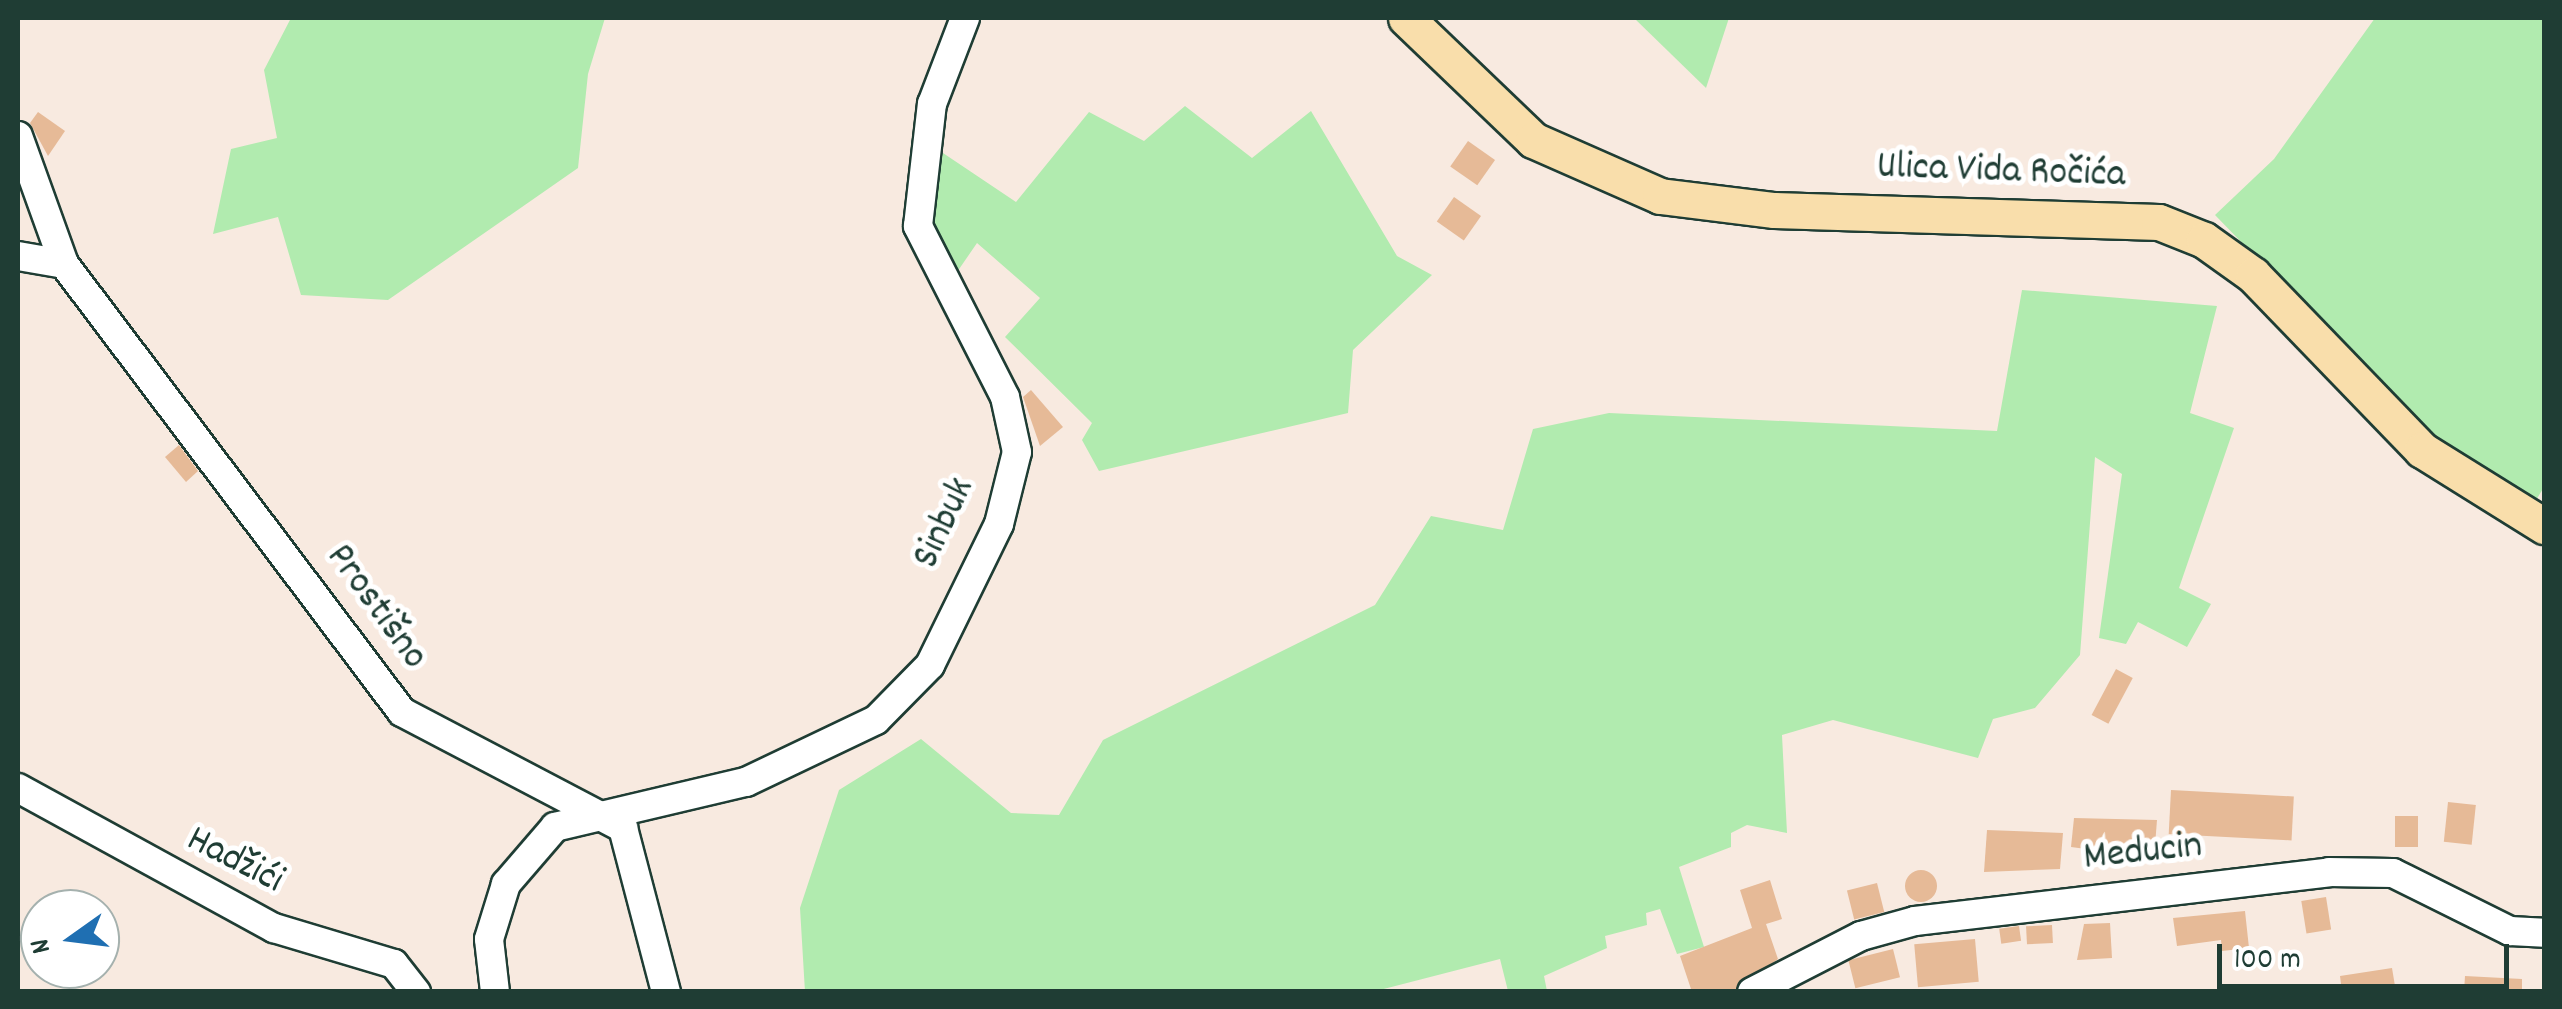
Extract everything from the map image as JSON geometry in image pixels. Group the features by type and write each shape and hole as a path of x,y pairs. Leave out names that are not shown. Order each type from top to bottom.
{"main road":[{"name":"Ulica Vida Ročića","path":"1406,18 1533,140 1660,196 1774,210 2159,222 2204,240 2253,275 2422,450 2544,526"}],"street":[{"name":"Sinbuk","path":"494,992 490,939 506,884 555,826 608,815 644,798 746,782 876,720 930,665 1000,524 1017,452 1006,397 918,226 932,104 966,18"},
{"name":"Prostišno","path":"18,136 64,264 242,488 383,693 440,734 608,815 632,838 666,992"},
{"path":"18,256 64,264"},
{"name":"Hadžići","path":"18,788 274,928 394,964 416,992"},
{"name":"Meducin","path":"1752,992 1862,936 1915,921 2329,872 2393,873 2510,931 2544,933"}],"green space":[{"path":"291,18 605,18 588,74 578,168 388,300 301,295 278,217 213,234 231,149 277,138 264,70"},
{"path":"1634,18 1729,18 1706,88"},
{"path":"2375,18 2544,18 2544,487 2535,502 2418,424 2215,215 2274,159"},
{"path":"1185,106 1252,158 1311,111 1397,256 1432,275 1353,350 1348,413 1099,471 1082,440 1092,423 1005,337 1040,298 977,243 955,275 925,215 940,151 1016,202 1089,112 1144,141"},
{"path":"2022,290 2217,306 2190,413 2234,428 2179,588 2211,604 2187,647 2138,622 2126,644 2099,638 2122,474 2095,457 2080,655 2035,708 1993,719 1978,758 1833,720 1782,735 1787,833 1747,825 1731,833 1731,847 1679,867 1704,947 1677,954 1660,909 1646,913 1647,925 1605,936 1607,948 1544,976 1547,991 1508,991 1500,959 1372,992 805,992 800,908 839,790 921,739 1011,813 1059,815 1103,740 1375,605 1431,516 1503,530 1533,429 1609,413 1997,431"}],"building":[{"path":"38,112 65,131 48,156 30,123"},
{"path":"1468,141 1495,160 1477,185 1450,166"},
{"path":"1454,197 1481,216 1464,241 1437,222"},
{"path":"1031,390 1063,427 1040,446 1023,397"},
{"path":"179,445 198,471 186,482 165,457"},
{"path":"2116,669 2133,678 2108,724 2092,715"},
{"path":"2171,790 2294,796 2292,840 2169,834"},
{"path":"2448,802 2476,805 2472,845 2444,842"},
{"path":"2395,816 2418,816 2418,847 2395,847"},
{"path":"2074,818 2157,820 2154,858 2071,847"},
{"path":"1987,830 2063,833 2060,869 1984,872"},
{"path":"1921,870 1932,875 1937,886 1932,897 1921,902 1910,897 1905,886 1910,875"},
{"path":"1770,880 1782,919 1766,924 1778,959 1735,992 1692,992 1680,956 1752,928 1740,890"},
{"path":"1877,883 1884,912 1854,920 1847,890"},
{"path":"2326,897 2331,930 2306,934 2301,901"},
{"path":"2245,911 2249,948 2222,951 2221,940 2177,946 2173,918"},
{"path":"2110,923 2112,958 2077,960 2084,924"},
{"path":"2052,925 2053,943 2027,944 2026,926"},
{"path":"2019,926 2021,941 2001,944 1999,929"},
{"path":"1975,939 1979,982 1918,987 1914,944"},
{"path":"1893,949 1900,977 1855,988 1848,960"},
{"path":"2392,968 2396,992 2342,992 2340,976"},
{"path":"2465,976 2522,979 2522,992 2464,992"}]}
